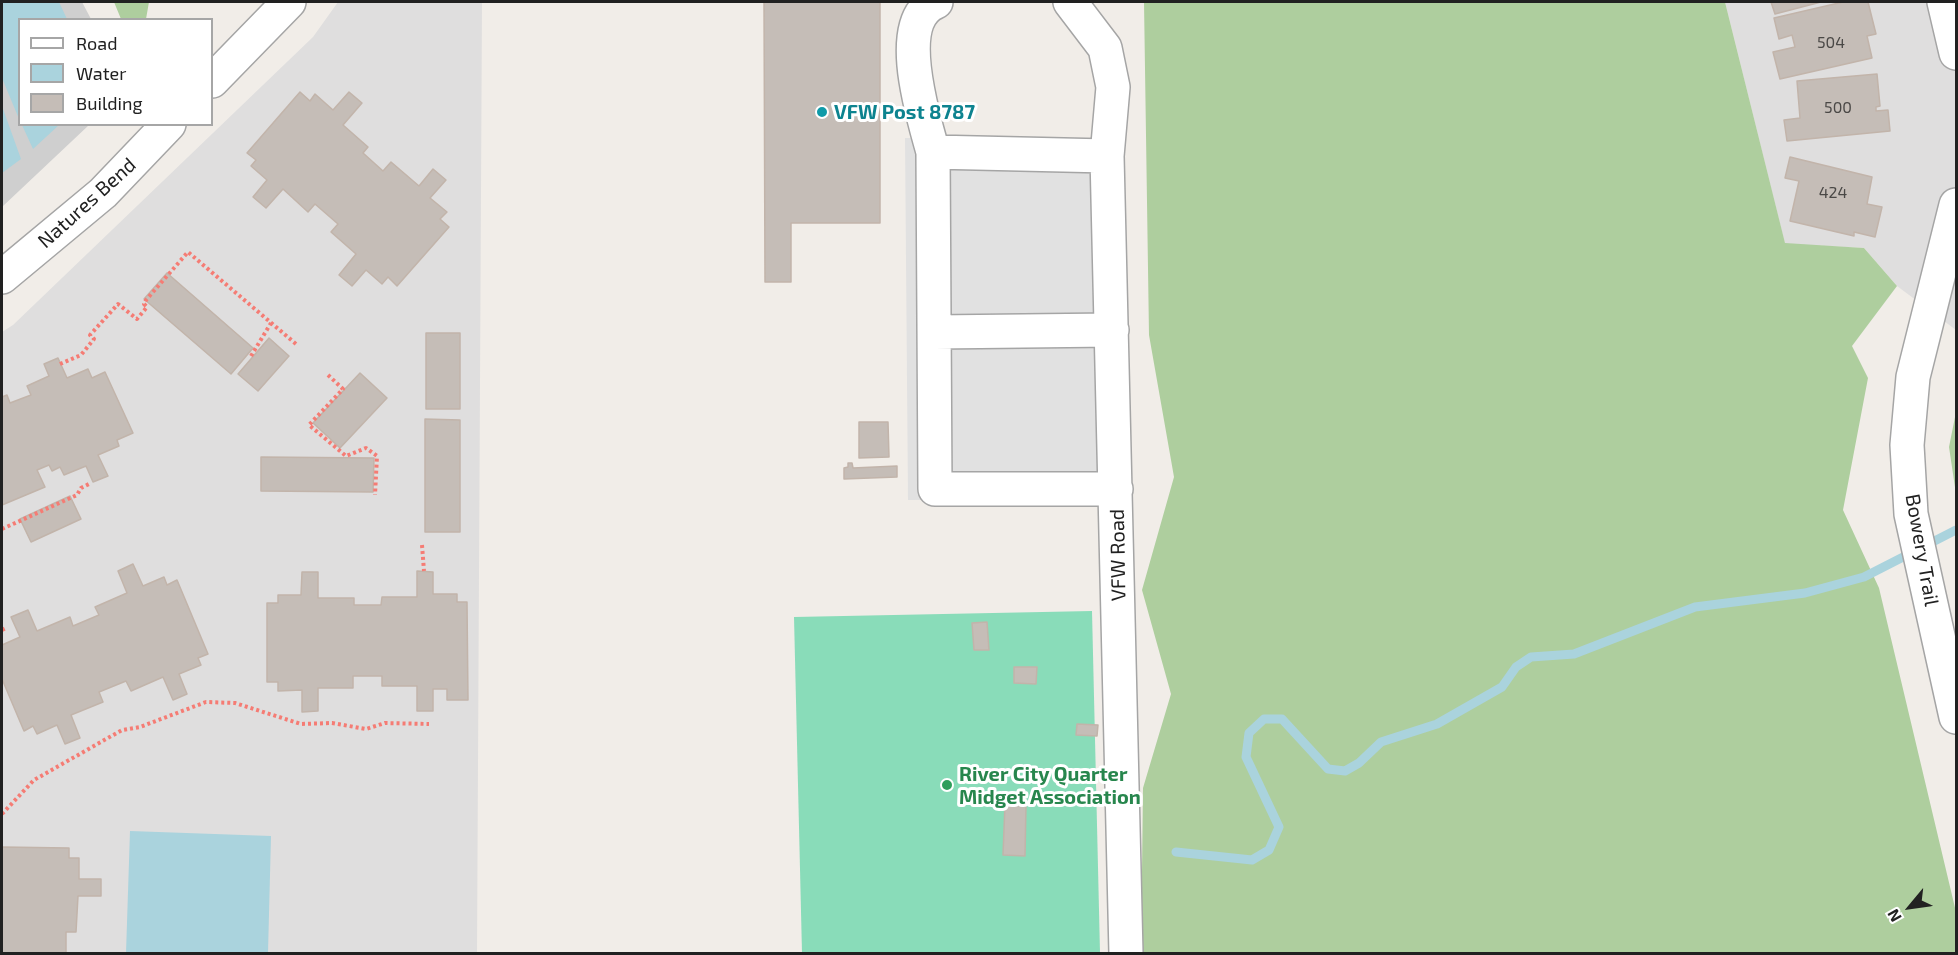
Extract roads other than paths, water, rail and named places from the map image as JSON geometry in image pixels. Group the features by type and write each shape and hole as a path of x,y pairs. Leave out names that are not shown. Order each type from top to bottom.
{"street":[{"path":"213,80 289,2"},
{"path":"936,2 930,4 915,24 914,85 933,153 935,489 1116,489"},
{"name":"VFW Road","path":"1070,2 1105,48 1113,87 1107,156 1126,954"},
{"path":"1944,2 1956,53"},
{"name":"Natures Bend","path":"2,277 103,193 168,126"},
{"path":"933,153 1107,156"},
{"name":"Bowery Trail","path":"1956,205 1913,377 1908,461 1911,514 1956,717"},
{"path":"935,332 1112,330"}],"water":[{"path":"2,2 59,2 67,18 18,18 18,117 2,78"},
{"path":"2,106 21,159 2,173"},
{"path":"22,126 58,126 33,149"},
{"path":"130,831 271,836 268,953 126,953"}],"waterway":[{"path":"1176,852 1252,860 1269,850 1279,827 1246,757 1249,733 1264,719 1282,719 1328,769 1345,771 1359,763 1381,742 1437,724 1502,687 1516,667 1531,657 1574,654 1695,607 1805,593 1864,577 1956,530"}],"place":[{"name":"VFW Post 8787","path":"822,112"},
{"name":"River City Quarter Midget Association","path":"947,785"}]}
